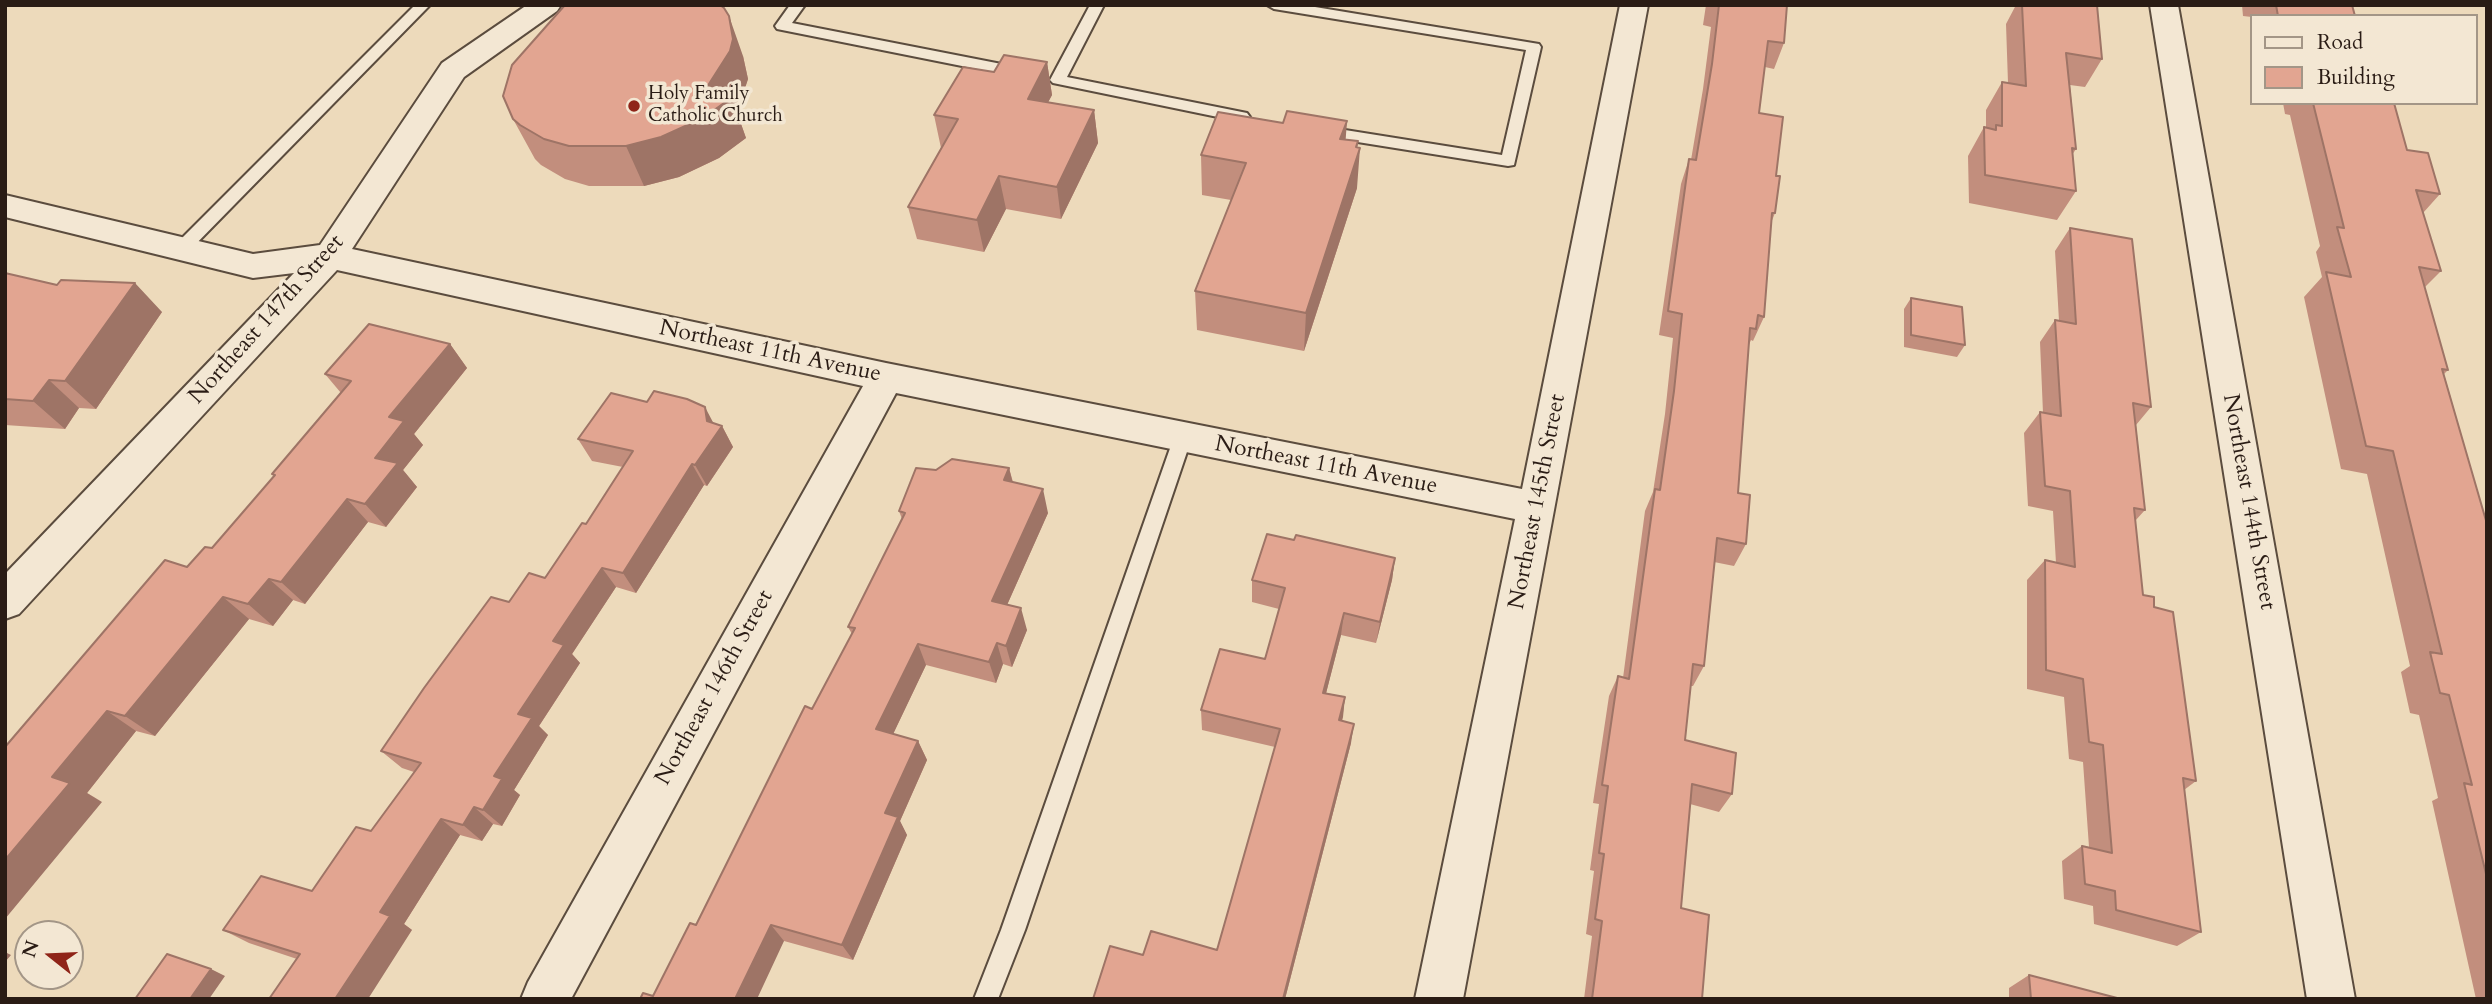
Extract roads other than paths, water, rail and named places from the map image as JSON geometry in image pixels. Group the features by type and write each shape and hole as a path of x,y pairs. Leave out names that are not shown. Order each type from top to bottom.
{"street":[{"name":"Northeast 147th Street","path":"5,603 330,256 453,70 547,5"},
{"name":"Northeast 145th Street","path":"1439,999 1634,5"},
{"name":"Northeast 144th Street","path":"2164,5 2331,999"},
{"name":"Northeast 11th Avenue","path":"5,206 253,267 330,256 886,377 1537,508"},
{"name":"Northeast 146th Street","path":"545,999 886,377"}],"lane":[{"path":"181,249 423,5"},
{"path":"798,5 782,26 1253,119"},
{"path":"1045,77 1097,5"},
{"path":"1274,5 1534,47 1508,161 1306,128"},
{"path":"986,999 1018,917 1183,437"}],"place":[{"name":"Holy Family Catholic Church","path":"634,106"}]}
